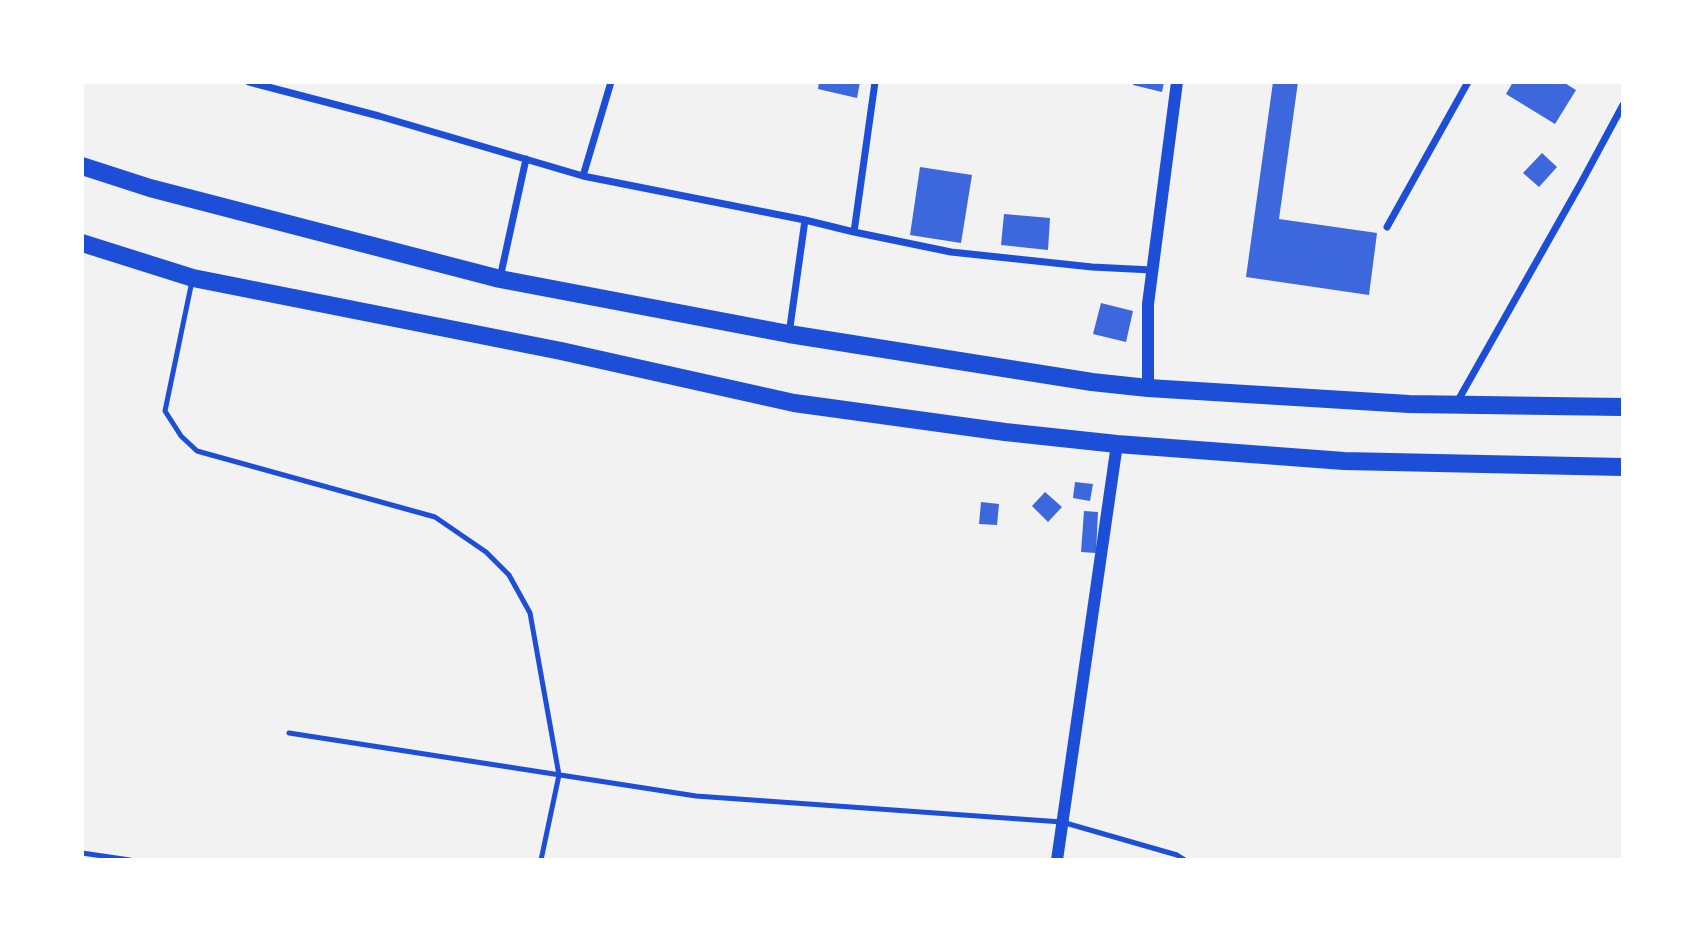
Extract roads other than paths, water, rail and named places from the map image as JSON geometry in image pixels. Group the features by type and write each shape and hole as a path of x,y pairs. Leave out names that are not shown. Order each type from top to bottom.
{"main road":[{"path":"82,166 177,195 500,279 789,334 1092,382 1148,388 1409,404 1623,407"},
{"path":"82,243 193,278 561,351 794,403 1005,432 1116,444 1344,460 1623,467"}],"street":[{"path":"249,82 379,116 583,176 951,252 1092,267 1152,270"},
{"path":"583,176 611,82"},
{"path":"854,232 875,82"},
{"path":"1148,388 1148,304 1178,82"},
{"path":"1387,227 1468,82"},
{"path":"1456,405 1623,105"},
{"path":"500,279 526,159"},
{"path":"789,334 804,220"},
{"path":"1057,860 1116,444"}],"lane":[{"path":"193,278 165,411 181,436 197,451 435,517 486,552 509,575 530,613 559,775 541,860"},
{"path":"289,733 696,796 1062,822 1177,855 1185,860"},
{"path":"82,853 130,860"}]}
